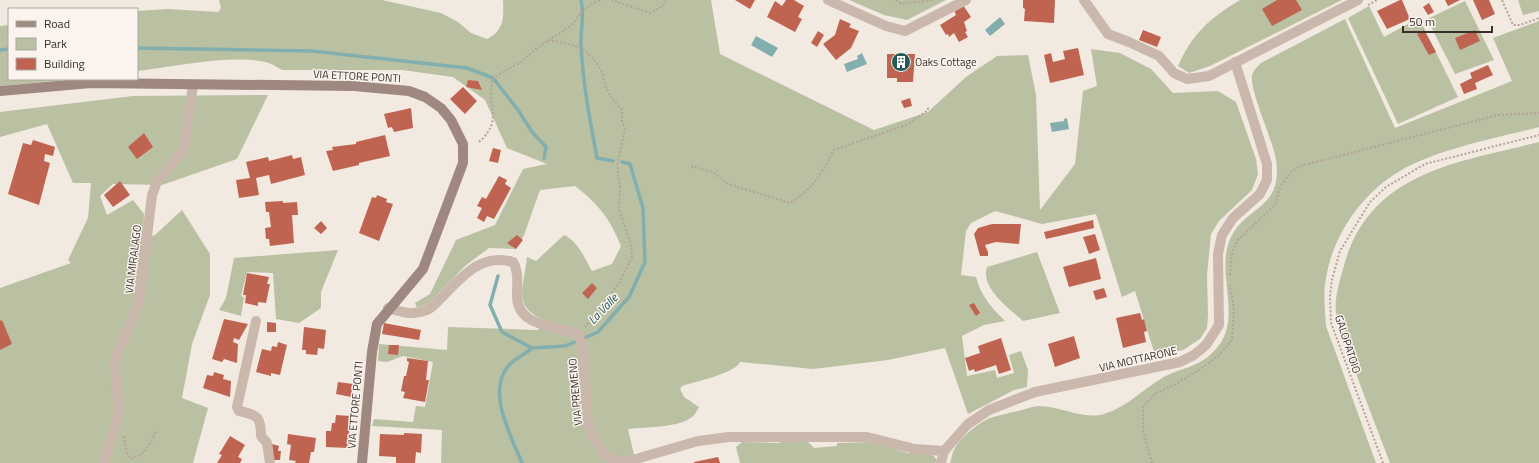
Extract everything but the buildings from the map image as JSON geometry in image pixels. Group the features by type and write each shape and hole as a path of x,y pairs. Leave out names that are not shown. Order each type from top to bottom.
{"street":[{"path":"828,0 886,26 905,31 966,0"},
{"path":"1084,0 1108,34 1159,56 1174,72 1188,79 1208,76 1358,0"},
{"name":"VIA MOTTARONE","path":"941,463 944,451 968,424 989,410 1035,392 1101,380 1180,362 1194,355 1206,345 1219,325 1218,254 1222,235 1233,218 1260,194 1267,180 1267,164 1235,62"},
{"name":"VIA ETTORE PONTI","path":"0,91 91,83 354,86 409,91 426,97 441,108 451,120 463,144 463,163 423,269 388,308 377,324 373,345 362,463"},
{"name":"VIA MIRALAGO","path":"104,463 119,413 114,367 139,303 152,195 157,182 184,148 193,85"},
{"path":"388,308 407,314 428,310 472,268 484,262 502,259 513,262 517,269 517,303 523,315 539,324 576,334"},
{"path":"256,321 237,407 239,411 252,414 257,417 261,423 261,436 267,443 270,463"},
{"name":"VIA PREMENO","path":"576,334 583,347 588,423 594,440 604,454 616,461 629,461 698,441 729,437 867,437 915,450 944,451"}],"path":[{"path":"479,142 489,134 492,123 494,111 493,78 510,69 548,40 572,25 579,15 591,5 601,0"},
{"path":"611,0 650,12 663,6 668,0"},
{"path":"896,0 901,4 934,0"},
{"path":"1502,0 1513,25 1520,25 1539,18"},
{"path":"548,40 567,43 589,53 603,73 604,85 608,93 616,104 622,109 622,121 625,129 617,165 620,189 619,209 631,244 632,258 619,283 602,307 576,334"},
{"path":"691,166 713,172 728,184 790,203 806,193 823,171 834,150 909,124 928,110 928,107"},
{"path":"1152,463 1143,431 1143,407 1155,394 1176,384 1205,366 1222,353 1232,340 1234,309 1230,281 1232,252 1238,240 1275,205 1281,185 1291,172 1300,166 1498,115 1539,113"},
{"name":"GALOPATOIO","path":"1383,463 1331,323 1330,296 1332,280 1340,251 1370,202 1386,187 1425,164 1539,135"},
{"path":"123,434 127,455 130,458 135,458 146,450 156,432"}],"green space":[{"path":"219,0 382,0 441,13 458,22 471,33 487,39 493,36 500,28 503,18 503,0 711,0 720,54 874,130 928,112 966,77 997,56 1028,55 1036,95 1040,210 1075,164 1083,91 1097,86 1091,49 1120,53 1151,69 1173,93 1218,91 1236,102 1256,159 1258,174 1252,190 1219,221 1211,234 1207,275 1207,328 1200,339 1183,350 1155,355 1135,291 1122,297 1096,214 1042,224 995,211 971,223 966,231 961,275 976,277 987,301 1005,321 984,325 962,336 967,376 995,370 997,378 1014,373 1009,355 1021,351 1028,370 1027,387 1014,390 968,414 945,348 888,360 813,369 740,362 731,370 705,380 682,386 680,389 684,397 699,407 695,414 686,421 670,425 628,429 636,463 441,463 442,430 372,426 374,419 413,422 416,406 425,407 433,362 403,356 387,362 378,361 379,344 447,350 448,327 537,330 551,323 538,317 530,311 522,298 527,257 536,261 564,235 573,241 577,246 592,271 612,264 621,246 617,236 608,219 591,199 575,186 540,190 524,235 516,249 489,248 465,266 428,304 417,308 415,303 430,294 456,240 495,225 523,169 547,164 507,148 485,100 453,77 402,70 282,70 267,63 236,59 138,71 138,11 168,9 218,12 221,8"},
{"path":"849,0 946,0 907,20 884,15"},
{"path":"1240,0 1342,0 1210,66 1189,73 1178,66 1183,55 1203,27 1220,13"},
{"path":"1518,0 1539,0 1539,11 1523,15"},
{"path":"1465,1 1494,60 1455,74 1427,19"},
{"path":"1369,6 1384,37 1419,18 1458,97 1398,124 1348,18"},
{"path":"1345,19 1395,128 1512,81 1493,38 1539,21 1539,127 1449,150 1431,156 1400,171 1386,180 1362,203 1342,231 1335,246 1325,284 1324,302 1326,326 1376,463 950,463 958,443 985,420 1039,406 1088,415 1104,414 1127,403 1162,378 1200,362 1212,353 1222,340 1227,327 1229,312 1225,266 1226,251 1231,237 1246,218 1269,197 1274,188 1277,176 1274,151 1254,93 1252,76 1255,69 1261,63"},
{"path":"8,25 8,80 63,80 0,86 0,26"},
{"path":"268,95 237,159 162,185 113,184 100,196 107,215 133,200 144,214 143,239 155,235 182,210 210,254 210,295 192,344 182,398 208,408 193,463 0,463 0,288 71,263 68,260 88,218 91,183 73,183 47,124 0,137 0,112 133,96"},
{"path":"1539,142 1539,463 1390,463 1356,374 1336,312 1336,300 1340,280 1345,262 1358,232 1376,208 1397,189 1422,175 1479,156"},
{"path":"338,250 321,292 321,308 299,323 276,319 273,273 247,272 241,296 244,297 241,316 219,310 226,298 234,258"},
{"path":"1037,252 1060,313 1023,321 1004,304 992,290 986,275 987,267"},
{"path":"782,439 806,440 814,448 837,446 837,443 872,442 908,453 932,454 937,460 935,463 740,463 736,447 742,442 780,443"}],"water":[{"path":"1000,17 1005,24 990,36 985,30"},
{"path":"756,36 778,48 772,57 751,45"},
{"path":"862,53 867,64 847,72 844,64 858,59 857,56"},
{"path":"1067,118 1069,129 1052,132 1050,123 1064,121 1064,119"}],"waterway":[{"name":"La Valle","path":"581,0 583,12 581,40 583,74 597,158 613,161"},
{"path":"138,48 312,51 467,68 493,78 518,110 532,132 546,147 544,158"},
{"path":"0,50 8,49"},
{"name":"La Valle","path":"522,463 502,413 500,387 503,375 510,364 532,348 565,346 598,332 629,297 645,262 643,208 630,164 622,162"},
{"path":"498,276 490,305 502,332 532,348"}],"place":[{"name":"Oaks Cottage","path":"901,62"}]}
